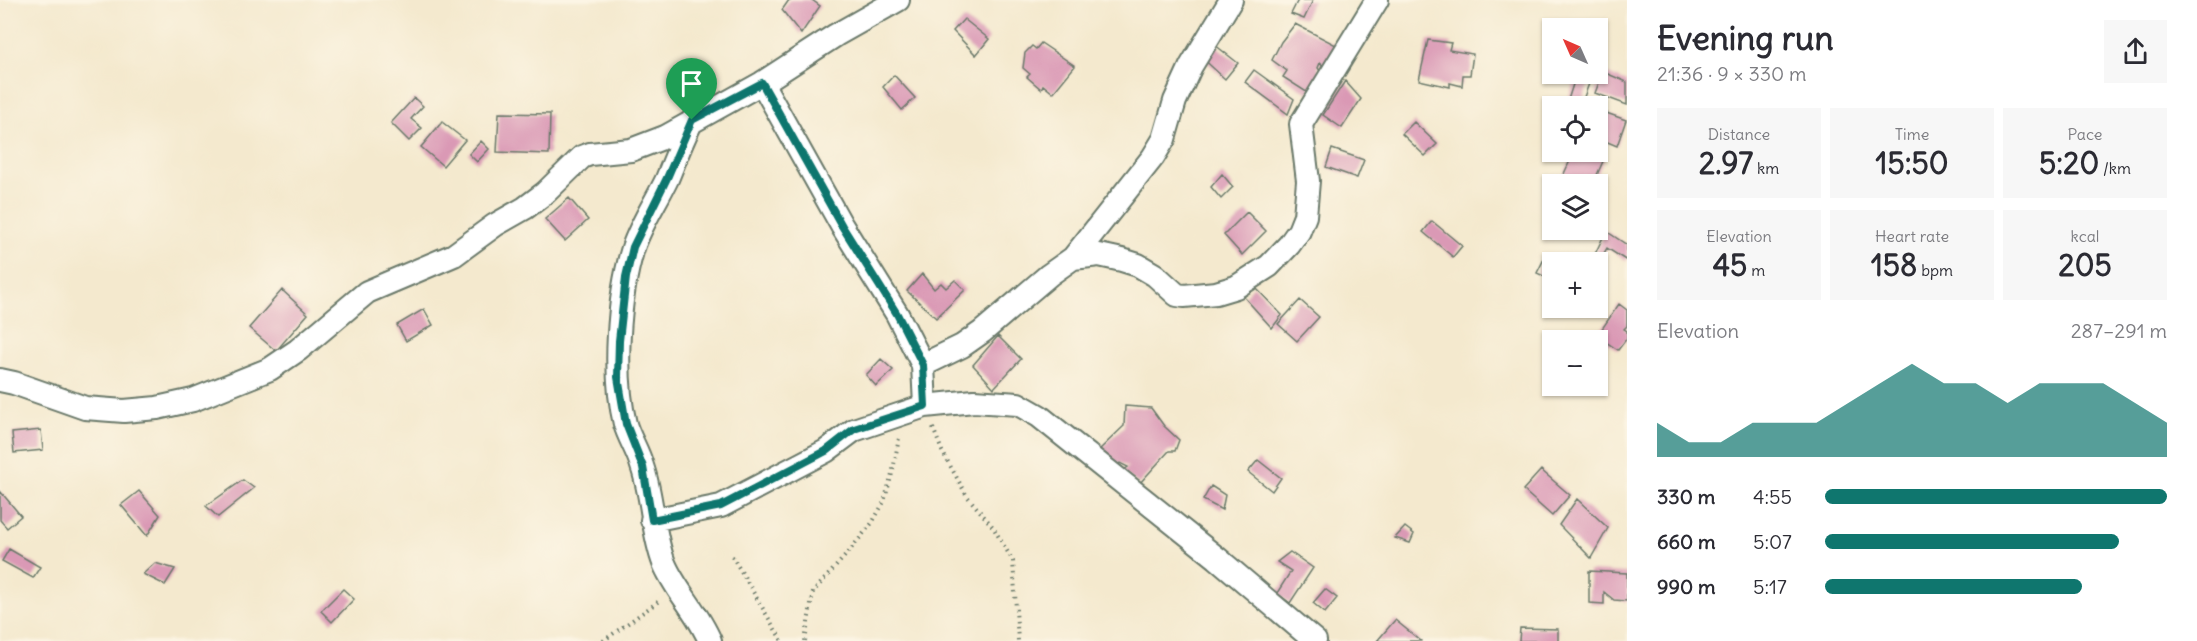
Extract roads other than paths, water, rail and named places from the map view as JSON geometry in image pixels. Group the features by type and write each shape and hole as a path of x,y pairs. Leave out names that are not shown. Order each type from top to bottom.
{"street":[{"path":"0,380 85,408 124,411 157,408 193,400 270,369 298,350 367,292 454,255 495,225 538,198 582,157 590,154 631,150 665,137 762,83 836,35 898,0"},
{"path":"923,365 962,346 982,332 1049,275 1073,258 1153,157 1164,139 1175,101 1191,66 1231,0"},
{"path":"1073,258 1099,255 1130,262 1155,275 1177,295 1184,296 1216,293 1236,287 1269,266 1289,245 1299,231 1305,216 1308,181 1301,124 1377,0"},
{"path":"762,83 842,226 897,314 923,365 925,406"},
{"path":"692,120 633,247 626,277 619,341 618,377 626,424 643,467 652,520 664,562 674,582 690,603 710,641"},
{"path":"652,520 721,506 826,451 854,429 925,406 974,401 1018,404 1028,408 1199,544 1315,641"}]}
